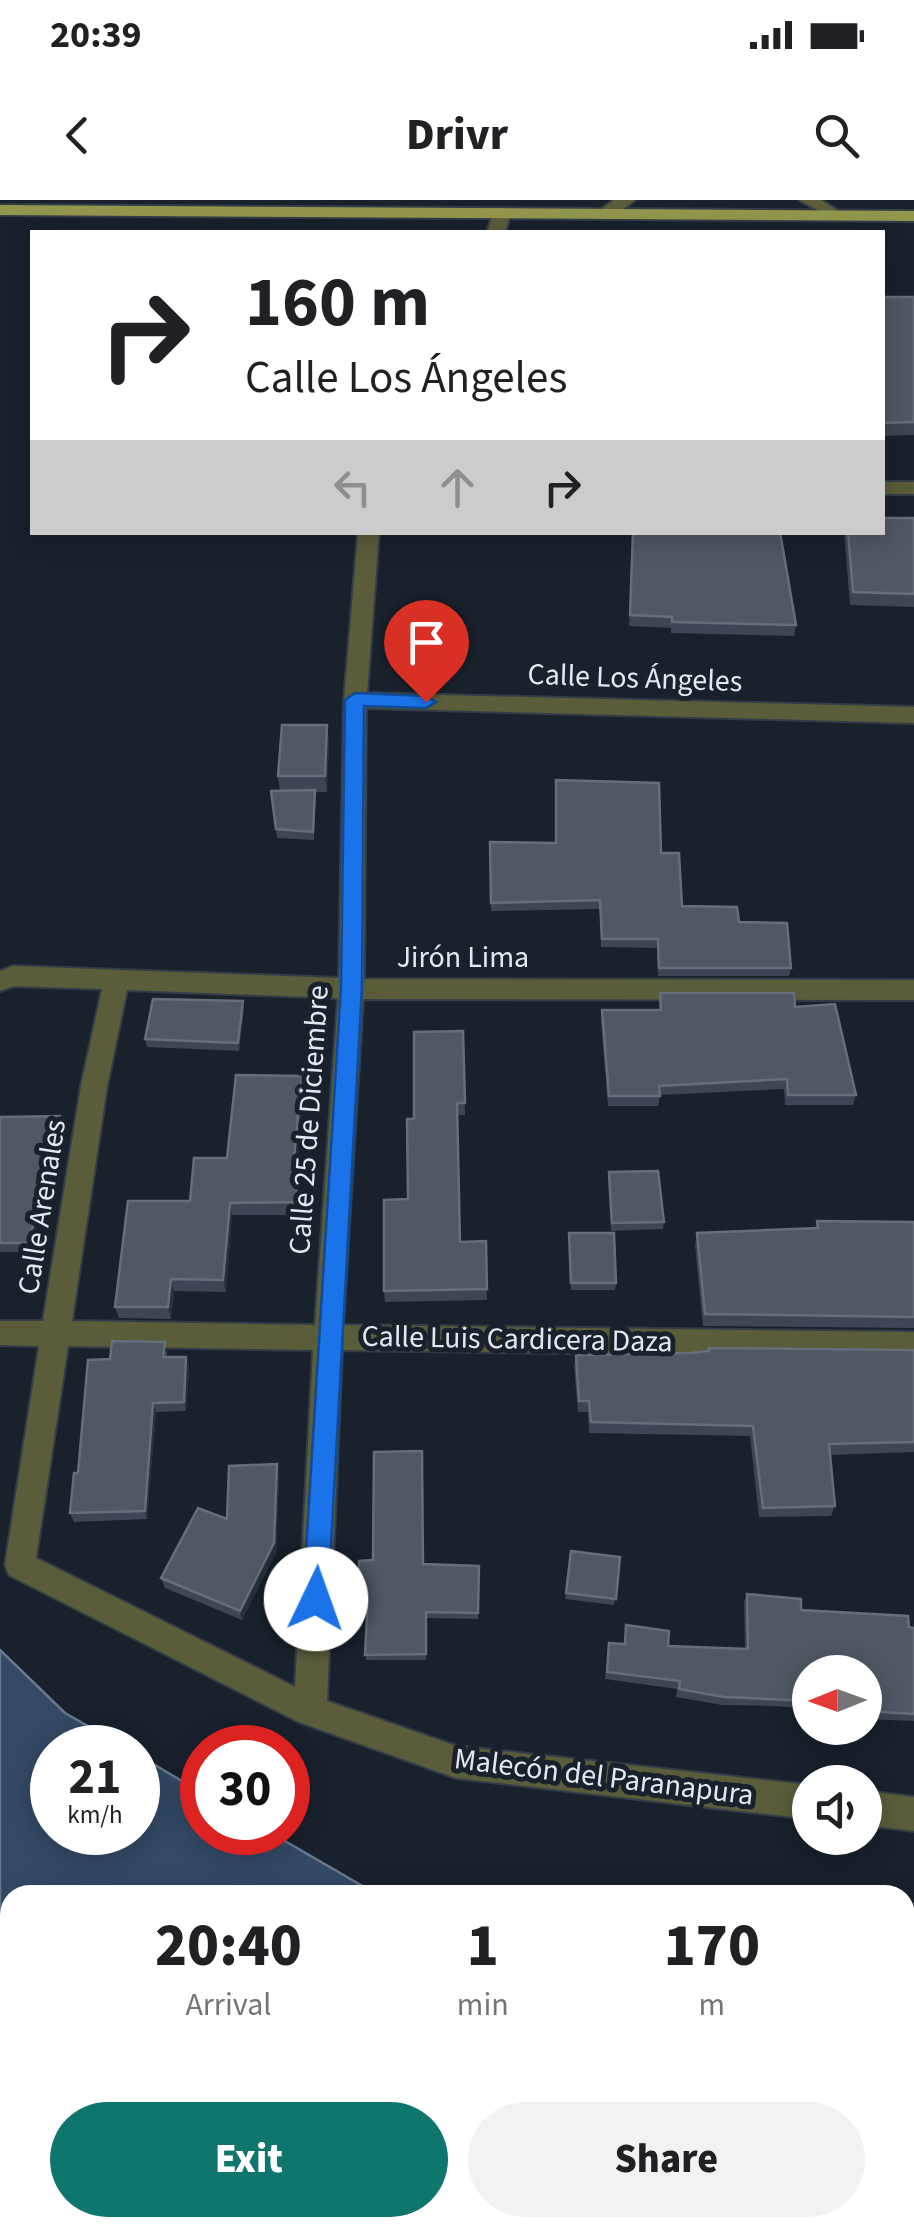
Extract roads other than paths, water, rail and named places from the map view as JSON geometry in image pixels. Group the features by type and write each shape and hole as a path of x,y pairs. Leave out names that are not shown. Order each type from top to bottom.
{"main road":[{"path":"0,210 914,216"}],"street":[{"path":"606,214 626,200"},
{"path":"808,200 836,215"},
{"path":"497,230 502,213"},
{"path":"885,488 914,488"},
{"name":"Calle 25 de Diciembre","path":"310,1711 328,1337 351,987 355,700 369,535"},
{"name":"Calle Los Ángeles","path":"355,700 914,716"},
{"name":"Jirón Lima","path":"6,978 351,987 914,990"},
{"name":"Calle Arenales","path":"20,1565 94,1086 116,979"},
{"name":"Calle Luis Cardicera Daza","path":"0,1333 914,1345"},
{"name":"Malecón del Paranapura","path":"20,1565 310,1711 456,1762 792,1800"},
{"path":"882,1810 914,1814"}],"water":[{"path":"0,1650 65,1713 86,1725 30,1725 30,1855 160,1855 160,1768 180,1780 180,1855 309,1855 361,1885 0,1885"}]}
